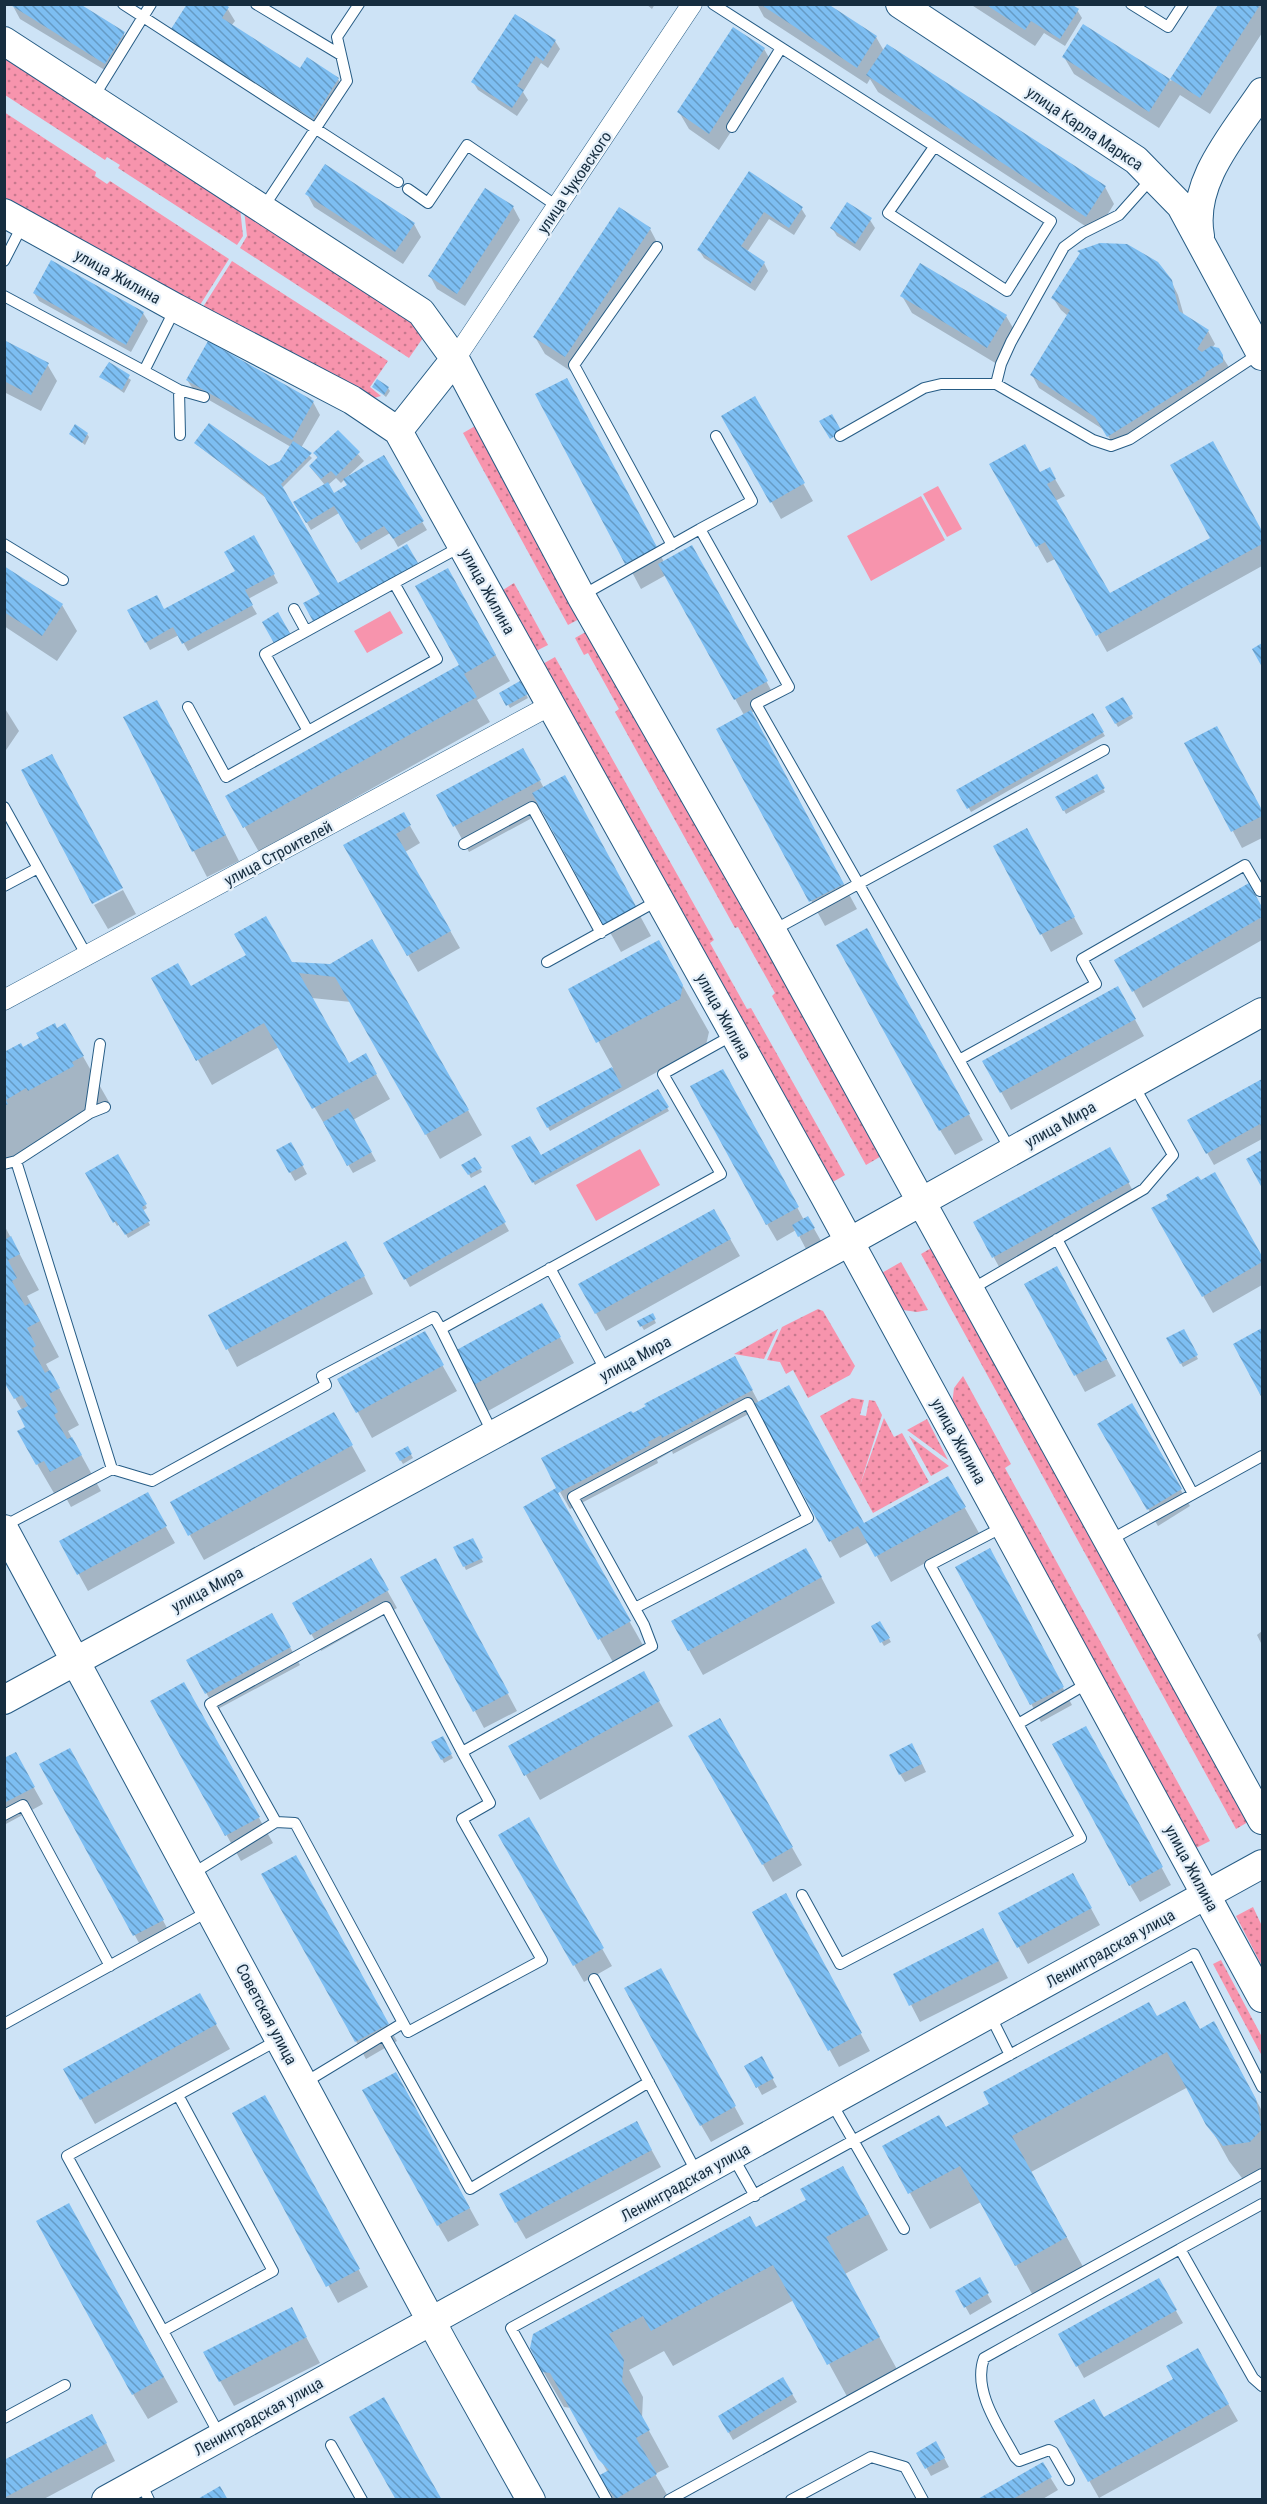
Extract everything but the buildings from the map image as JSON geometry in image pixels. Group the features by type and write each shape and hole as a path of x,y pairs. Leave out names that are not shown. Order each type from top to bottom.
{"main road":[{"name":"улица Карла Маркса","path":"900,4 1136,160 1153,176 1181,206 1262,354"},
{"path":"4,41 261,211 421,312 455,358 581,596 772,931 1263,1820"},
{"path":"1201,243 1197,219 1200,197 1215,163 1263,92"},
{"name":"улица Жилина","path":"14,218 176,308 352,400 398,431 660,899 1263,1998"},
{"path":"398,431 455,358"},
{"name":"улица Мира","path":"4,1700 849,1242 1263,1012"},
{"name":"Советская улица","path":"4,1528 531,2499"},
{"name":"Ленинградская улица","path":"106,2499 145,2490 220,2437 1263,1864"}],"street":[{"name":"улица Чуковского","path":"455,358 692,4"},
{"name":"улица Строителей","path":"4,1000 551,705"}],"lane":[{"path":"123,4 428,203 467,145 557,206"},
{"path":"93,98 151,4"},
{"path":"256,4 341,55"},
{"path":"261,211 347,81 337,37 359,4"},
{"path":"713,4 1051,221 1006,291 888,213 934,147"},
{"path":"1131,4 1168,27 1183,4"},
{"path":"732,127 782,48"},
{"path":"996,384 1001,364 1011,342 1065,247 1083,233 1119,215 1153,176"},
{"path":"4,261 14,218"},
{"path":"657,247 574,364 672,545"},
{"path":"4,296 179,390 204,397"},
{"path":"144,371 176,308"},
{"path":"840,436 924,388 941,384 996,384 1093,440 1111,446 1130,438 1262,354"},
{"path":"179,390 180,435"},
{"path":"581,596 752,501 716,436"},
{"path":"700,529 789,687 756,704 1011,1151"},
{"path":"4,544 63,580"},
{"path":"308,731 265,654 463,545"},
{"path":"188,707 226,777 436,659 394,583"},
{"path":"294,609 306,631"},
{"path":"772,931 1104,750"},
{"path":"4,807 87,956"},
{"path":"464,844 532,807 601,933"},
{"path":"959,1059 1096,984 1082,959 1245,865 1260,891 1263,890"},
{"path":"4,886 38,868"},
{"path":"547,962 660,899"},
{"path":"441,1329 721,1174 663,1074 734,1035"},
{"path":"90,1113 100,1044"},
{"path":"970,1290 1144,1189 1173,1155 1133,1083"},
{"path":"4,1164 16,1161 90,1113 105,1107"},
{"path":"16,1161 112,1469"},
{"path":"1057,1239 1193,1494"},
{"path":"550,1269 607,1373"},
{"path":"4,1528 112,1469 152,1481 326,1385 322,1376 434,1317 493,1434"},
{"path":"462,1752 652,1646 635,1608 573,1497 748,1403 808,1518 635,1608"},
{"path":"1110,1540 1263,1456"},
{"path":"802,1895 840,1964 1082,1838 930,1565 1005,1526"},
{"path":"191,1874 276,1822 295,1823 408,2032 542,1960 462,1819 490,1803 386,1607 210,1704 276,1822"},
{"path":"1018,1724 1090,1681"},
{"path":"4,1815 23,1805 110,1966"},
{"path":"4,2024 211,1911"},
{"path":"607,2499 511,2328 1194,1954 1263,2087"},
{"path":"594,1979 698,2175"},
{"path":"990,2015 1010,2055"},
{"path":"304,2083 403,2023"},
{"path":"384,2035 470,2189 649,2082"},
{"path":"220,2437 67,2156 280,2039"},
{"path":"163,2331 273,2271 178,2095"},
{"path":"831,2102 904,2229"},
{"path":"732,2156 755,2196"},
{"path":"669,2499 1263,2174"},
{"path":"1069,2480 1053,2452 1045,2451 1026,2461 1019,2461 1015,2457 993,2417 982,2385 980,2370 984,2358 1263,2204"},
{"path":"1180,2249 1253,2378 1263,2386"},
{"path":"4,2418 65,2385"},
{"path":"332,2445 362,2499"},
{"path":"791,2499 871,2457 904,2467 923,2499"}],"shaded area":[{"path":"4,55 240,208 243,236 237,245 118,168 120,165 107,157 105,160 5,95"},
{"path":"4,112 96,172 95,176 107,184 110,181 229,259 200,305 5,198"},
{"path":"244,210 412,319 425,335 409,358 240,248 247,236"},
{"path":"232,261 388,361 370,387 381,396 374,398 203,307"},
{"path":"477,425 583,617 568,625 463,433"},
{"path":"938,486 962,529 947,537 923,494"},
{"path":"921,496 945,540 871,581 847,536"},
{"path":"514,583 548,645 536,651 503,590"},
{"path":"390,611 403,633 367,653 354,631"},
{"path":"591,629 883,1155 866,1165 772,996 775,993 738,927 735,928 615,712 619,709 588,653 584,655 575,638"},
{"path":"555,657 714,940 710,943 747,1009 751,1008 845,1175 831,1183 541,665"},
{"path":"640,1149 660,1185 596,1221 576,1185"},
{"path":"933,1247 1248,1822 1236,1829 921,1254"},
{"path":"901,1262 928,1310 917,1312 903,1310 880,1274"},
{"path":"818,1309 823,1311 855,1366 850,1375 808,1398 793,1370 786,1374 780,1362 767,1360 782,1327"},
{"path":"778,1329 764,1359 734,1354"},
{"path":"963,1376 1011,1464 1005,1468 1210,1841 1196,1848 952,1405 954,1388"},
{"path":"852,1398 864,1400 860,1415 866,1416 869,1400 875,1401 882,1415 860,1485 884,1418 894,1437 902,1433 929,1482 873,1513 820,1416"},
{"path":"927,1419 948,1460 907,1430"},
{"path":"909,1436 949,1466 931,1476"},
{"path":"1253,1907 1262,1926 1262,1966 1236,1916"},
{"path":"1221,1960 1262,2037 1262,2056 1213,1964"}]}
